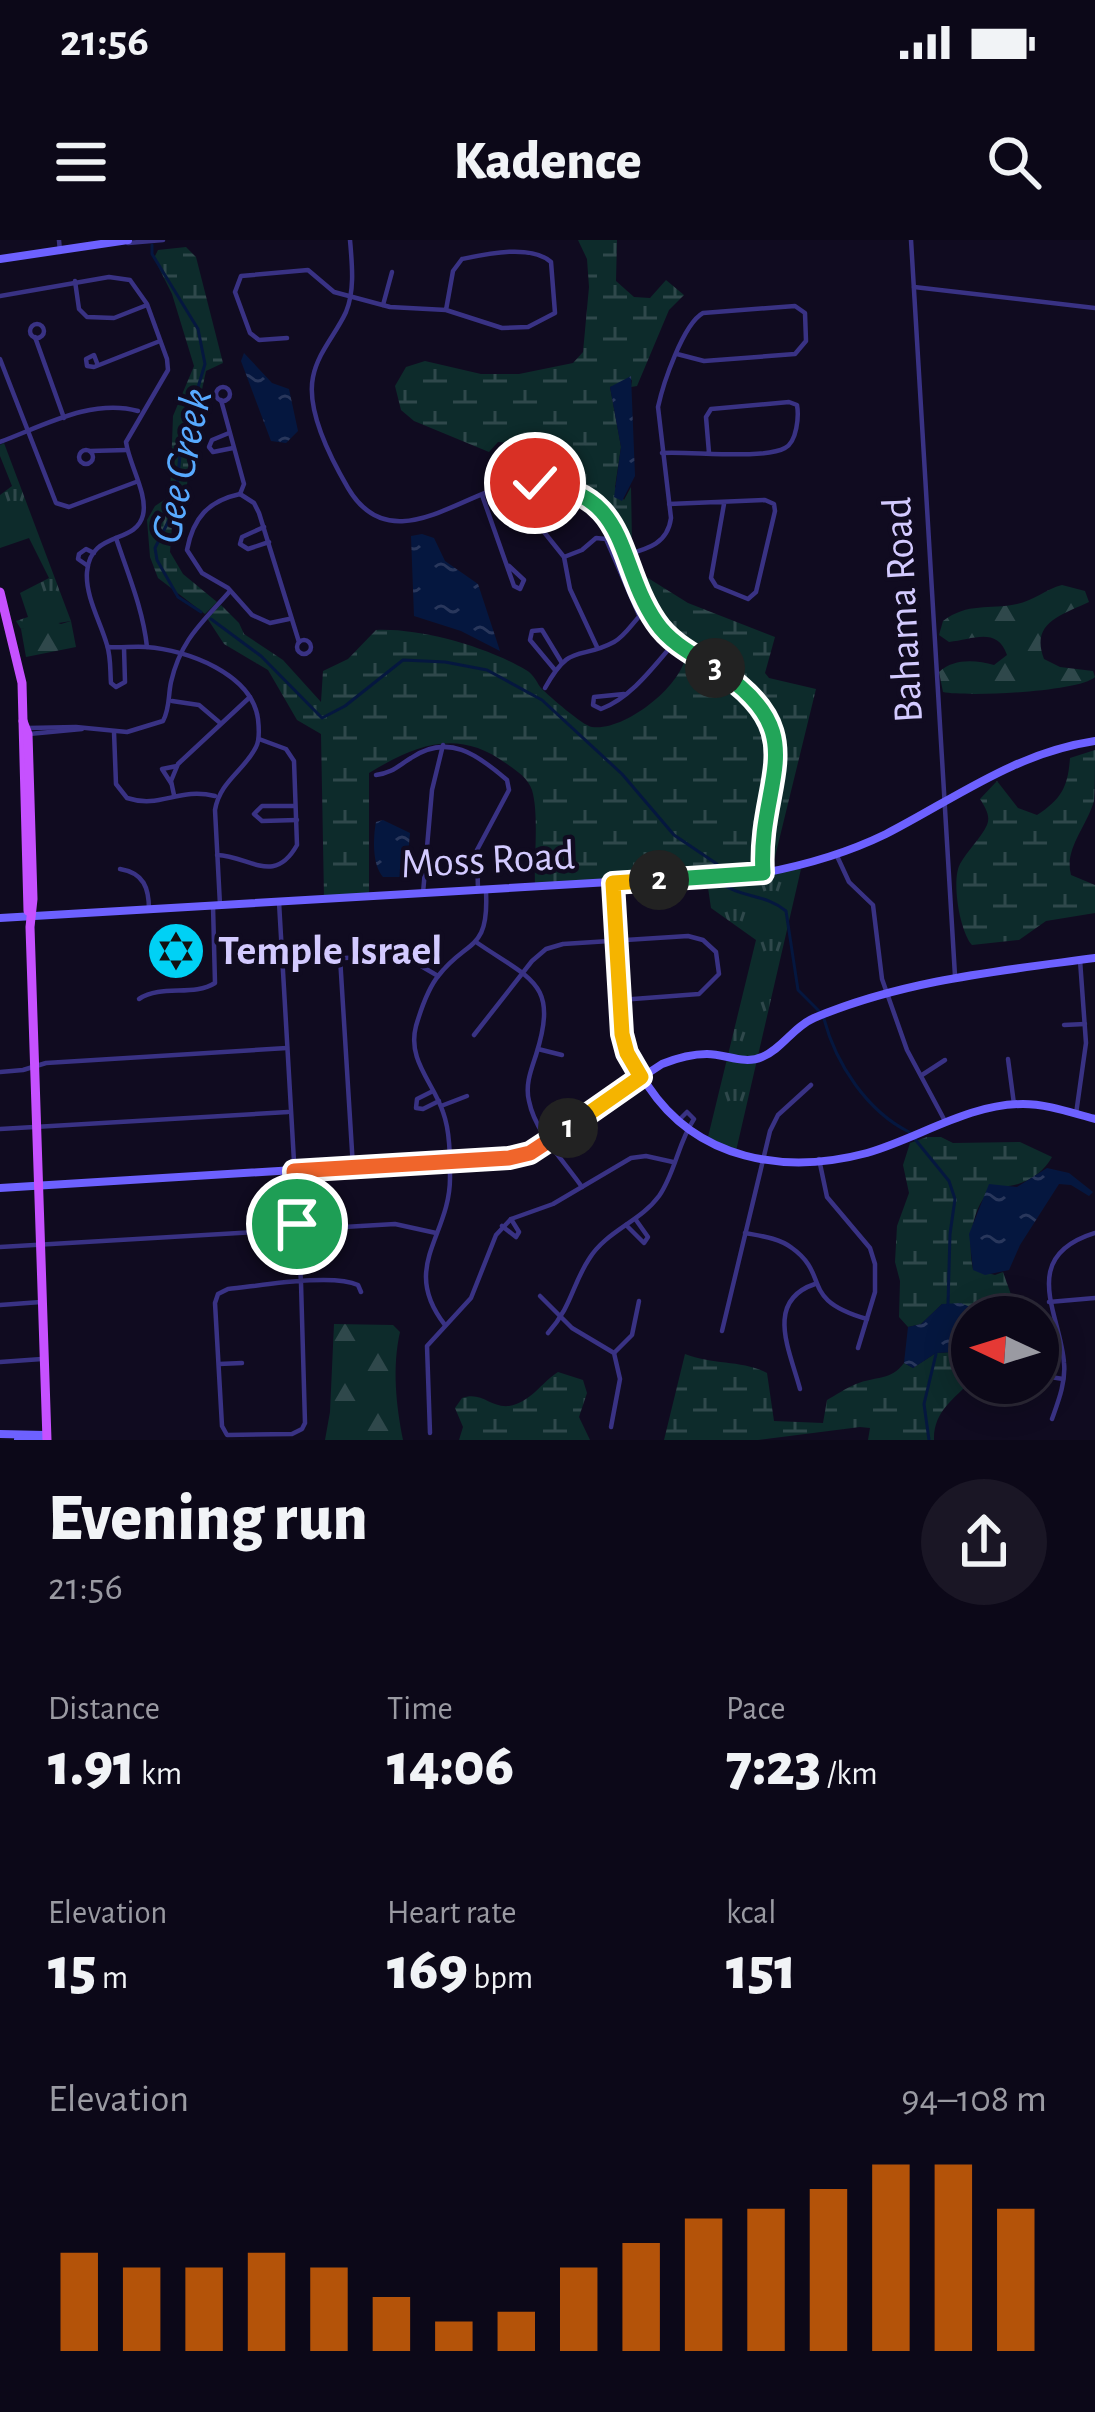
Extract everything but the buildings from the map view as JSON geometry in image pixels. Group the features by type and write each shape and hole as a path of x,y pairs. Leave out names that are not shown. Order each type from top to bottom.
{"main road":[{"path":"0,592 2,617 20,670 26,728 45,1438"}],"street":[{"path":"59,240 60,252"},
{"path":"0,259 163,240"},
{"path":"350,240 350,296 319,360 311,391 316,416 351,494 372,513 407,522 525,483 568,490 605,515 628,554 648,608 674,643 744,688 770,725 777,766 764,822 763,873"},
{"name":"Bahama Road","path":"911,240 955,976"},
{"path":"287,338 259,340 250,333 235,292 241,276 308,270 328,290 383,305 446,310 512,329 546,321 557,306 550,262 530,252 462,259 455,265 446,310"},
{"path":"383,305 392,272"},
{"path":"0,296 116,277 130,280 147,304 168,370 129,431 127,450 143,503 142,519 132,531 116,536 94,553 88,566 90,591 108,646 111,683 116,687 124,682 124,648"},
{"path":"75,281 79,309 87,317 114,317 147,304"},
{"path":"914,287 1095,308"},
{"path":"615,558 666,537 670,525 658,407 677,354 692,321 699,314 795,306 805,314 806,341 795,354 704,362 677,354"},
{"path":"35,338 64,418"},
{"path":"97,364 160,341"},
{"path":"0,359 56,503 62,507 136,482"},
{"path":"220,400 244,484 239,494"},
{"path":"662,453 709,454 787,448 799,415 797,405 711,409 706,417 709,454"},
{"path":"0,442 64,418 114,407 140,412"},
{"path":"229,433 212,440 209,447 213,452 233,448"},
{"path":"90,451 127,450"},
{"path":"289,619 261,620 202,572 187,550 190,531 201,513 218,500 239,494 254,503 299,642"},
{"path":"482,495 509,566"},
{"path":"669,504 765,500 775,507 756,592 748,598 716,586 711,578 724,504"},
{"path":"264,527 242,537 240,544 248,549 269,542"},
{"path":"540,527 564,556 570,589 597,647"},
{"path":"116,536 143,613 148,647"},
{"path":"564,556 601,536 638,615"},
{"path":"88,566 78,559 79,554 86,549 94,553"},
{"path":"26,728 114,732 155,725 167,716 192,629 230,592"},
{"path":"545,688 562,663 578,652 616,642 648,608"},
{"path":"555,670 530,640 532,631 542,630 562,663"},
{"path":"624,694 594,697 592,705 606,708 624,694 646,676 674,643"},
{"path":"108,646 148,647 228,674 247,687 252,697 259,739 218,796 215,983 206,989 148,992 139,999"},
{"path":"171,783 177,766 219,722 252,697"},
{"path":"170,701 191,702 219,722"},
{"path":"114,732 114,768 122,794 147,802 192,790 218,796"},
{"path":"217,855 234,855 254,867 281,864 297,845 294,761 286,749 259,739"},
{"name":"Moss Road","path":"0,918 763,873 836,855 881,836 1022,759 1095,741"},
{"path":"423,894 432,790 443,745"},
{"path":"376,775 392,772 421,752 443,745 464,749 509,784 477,850 487,917 476,942 438,976 414,1040 417,1061 440,1104 448,1162 449,1189 425,1265 431,1304 446,1325"},
{"path":"174,795 162,769 177,766"},
{"path":"296,806 262,806 254,814 262,821 297,820"},
{"path":"836,855 849,882 873,905 876,953 886,993 907,1050 946,1121"},
{"path":"120,869 130,871 148,887 149,910"},
{"path":"613,883 624,1043 641,1077 677,1123 733,1155 762,1162 876,1150 946,1121 1014,1105 1095,1119"},
{"path":"279,902 301,1283 302,1429 292,1434 226,1435 218,1294 228,1289 301,1283 348,1280 362,1292"},
{"path":"474,1035 522,973 553,946 697,938 712,946 720,966 716,981 699,994 620,1000"},
{"path":"476,942 538,987 547,1009 530,1072 528,1100 549,1141 582,1187"},
{"path":"282,960 404,956 438,976"},
{"path":"340,957 353,1167"},
{"path":"0,1188 522,1156 662,1064 688,1055 763,1057 804,1023 886,993 955,976 1095,958"},
{"path":"1076,1114 1084,1068 1080,960"},
{"path":"1064,1025 1085,1024"},
{"path":"0,1072 46,1063 286,1048"},
{"path":"538,1049 562,1055"},
{"path":"1008,1059 1014,1105"},
{"path":"922,1075 945,1060"},
{"path":"722,1331 773,1123 811,1085"},
{"path":"433,1091 415,1105 423,1109 467,1096"},
{"path":"0,1129 290,1112"},
{"path":"548,1333 561,1318 590,1256 660,1194 694,1119 684,1114 677,1123"},
{"path":"430,1433 426,1352 430,1340 471,1298 502,1226 553,1204 631,1158 653,1156 673,1162"},
{"path":"819,1159 827,1197 870,1248 875,1264 875,1292 858,1348"},
{"path":"626,1225 644,1243 647,1237 635,1218"},
{"path":"502,1226 516,1237 519,1232 511,1219"},
{"path":"0,1247 395,1224 436,1233"},
{"path":"746,1233 791,1247 806,1262 834,1309 867,1319"},
{"path":"1050,1296 1054,1263 1069,1246 1095,1233"},
{"path":"800,1389 783,1317 788,1301 815,1283"},
{"path":"541,1296 561,1318 614,1353 621,1372 611,1427"},
{"path":"1059,1301 1095,1298"},
{"path":"614,1353 632,1335 639,1301"},
{"path":"0,1305 41,1302"},
{"path":"1052,1419 1064,1379 1059,1341"},
{"path":"0,1361 43,1359"},
{"path":"219,1364 242,1363"},
{"path":"1059,1378 1064,1379"},
{"path":"0,1434 45,1438"},
{"path":"17,1440 45,1438"}],"green space":[{"path":"578,240 617,240 616,281 634,297 650,298 666,280 684,295 669,310 637,386 631,387 632,380 610,387 621,447 615,487 624,500 631,487 632,543 626,543 610,510 557,472 558,455 548,446 498,442 489,452 414,421 401,410 395,386 406,367 425,361 481,374 519,374 573,363 583,352 589,287 587,259"},
{"path":"186,247 196,257 223,363 206,371 192,436 185,504 172,526 170,552 183,574 217,602 205,614 158,578 150,557 147,520 155,506 170,496 173,416 194,366 172,294 154,258 158,250"},
{"path":"4,443 71,621 21,629 16,621 28,617 20,593 49,578 29,538 0,548 0,495 12,486 0,456"},
{"path":"639,577 688,603 775,637 765,673 816,689 772,869 765,870 766,823 780,766 773,724 746,687 664,629"},
{"path":"1062,585 1085,591 1089,602 1059,616 1045,629 1041,637 1044,659 1060,667 1093,671 1095,677 1046,690 943,692 939,672 945,667 965,661 994,665 1007,655 990,638 949,642 939,635 943,621 970,609 1023,602"},
{"path":"221,605 244,634 283,660 321,702 323,671 348,659 376,630 433,636 510,662 529,672 551,697 592,727 620,722 650,704 675,679 686,653 737,688 770,734 773,776 760,871 535,884 535,811 528,782 489,753 454,743 404,754 369,773 369,894 324,897 321,734 297,720 268,670 224,644 207,618"},
{"path":"50,620 71,621 76,647 26,657 21,629"},
{"path":"1095,750 1094,801 1070,865 1071,875 1095,885 1095,913 1046,921 1019,940 972,945 961,918 956,882 960,864 988,822 980,799 997,781 1018,808 1037,815 1062,791 1070,758"},
{"path":"801,869 736,1151 708,1137 756,940 711,908 707,881"},
{"path":"927,1137 953,1143 1020,1142 1052,1157 1028,1180 996,1186 981,1202 973,1223 973,1269 995,1275 1003,1272 1012,1296 951,1296 951,1308 942,1304 921,1324 908,1327 899,1317 900,1281 895,1262 897,1226 909,1193 903,1165 910,1143"},
{"path":"334,1324 393,1325 400,1332 396,1386 403,1440 325,1440"},
{"path":"951,1352 951,1401 941,1414 934,1440 868,1440 870,1428 860,1427 758,1440 664,1440 685,1354 767,1373 774,1421 823,1423 827,1400 856,1384 888,1375 904,1363 913,1368 936,1353"},
{"path":"558,1372 583,1380 587,1393 579,1417 590,1440 459,1440 463,1427 455,1408 462,1398 509,1406 530,1397"}],"water":[{"path":"244,353 272,383 289,389 298,431 286,443 271,441 241,361"},
{"path":"631,376 635,476 622,501 614,497 621,447 610,387"},
{"path":"411,536 434,538 445,561 478,584 500,651 461,631 414,616"},
{"path":"383,820 410,833 406,877 383,877 377,866 375,828"},
{"path":"1047,1168 1069,1173 1093,1192 1089,1196 1059,1184 1009,1270 985,1275 973,1270 969,1234 989,1184 1017,1187"},
{"path":"942,1304 951,1304 951,1352 936,1353 913,1368 904,1363 908,1327 921,1324"}],"waterway":[{"name":"Gee Creek","path":"152,245 152,254 198,329 205,364 181,444 175,508 155,548 178,597 201,612"},
{"name":"Gee Creek","path":"211,619 261,656 322,718 345,706 403,660 487,670 542,700 622,774 674,835 717,864 722,884 786,911 798,990 819,1011"},
{"name":"Gee Creek","path":"824,1019 836,1053 855,1084 880,1112 909,1132"},
{"name":"Gee Creek","path":"914,1138 949,1181 955,1199 948,1304"},
{"name":"Gee Creek","path":"929,1440 924,1404 936,1354"}],"place":[{"name":"Temple Israel","path":"176,951"}],"route":[{"path":"297,1224 294,1171 522,1156 641,1077 622,1034 613,883 763,873 764,822 778,757 765,713 744,688 674,643 658,626 623,542 605,515 568,490 535,483"}]}
